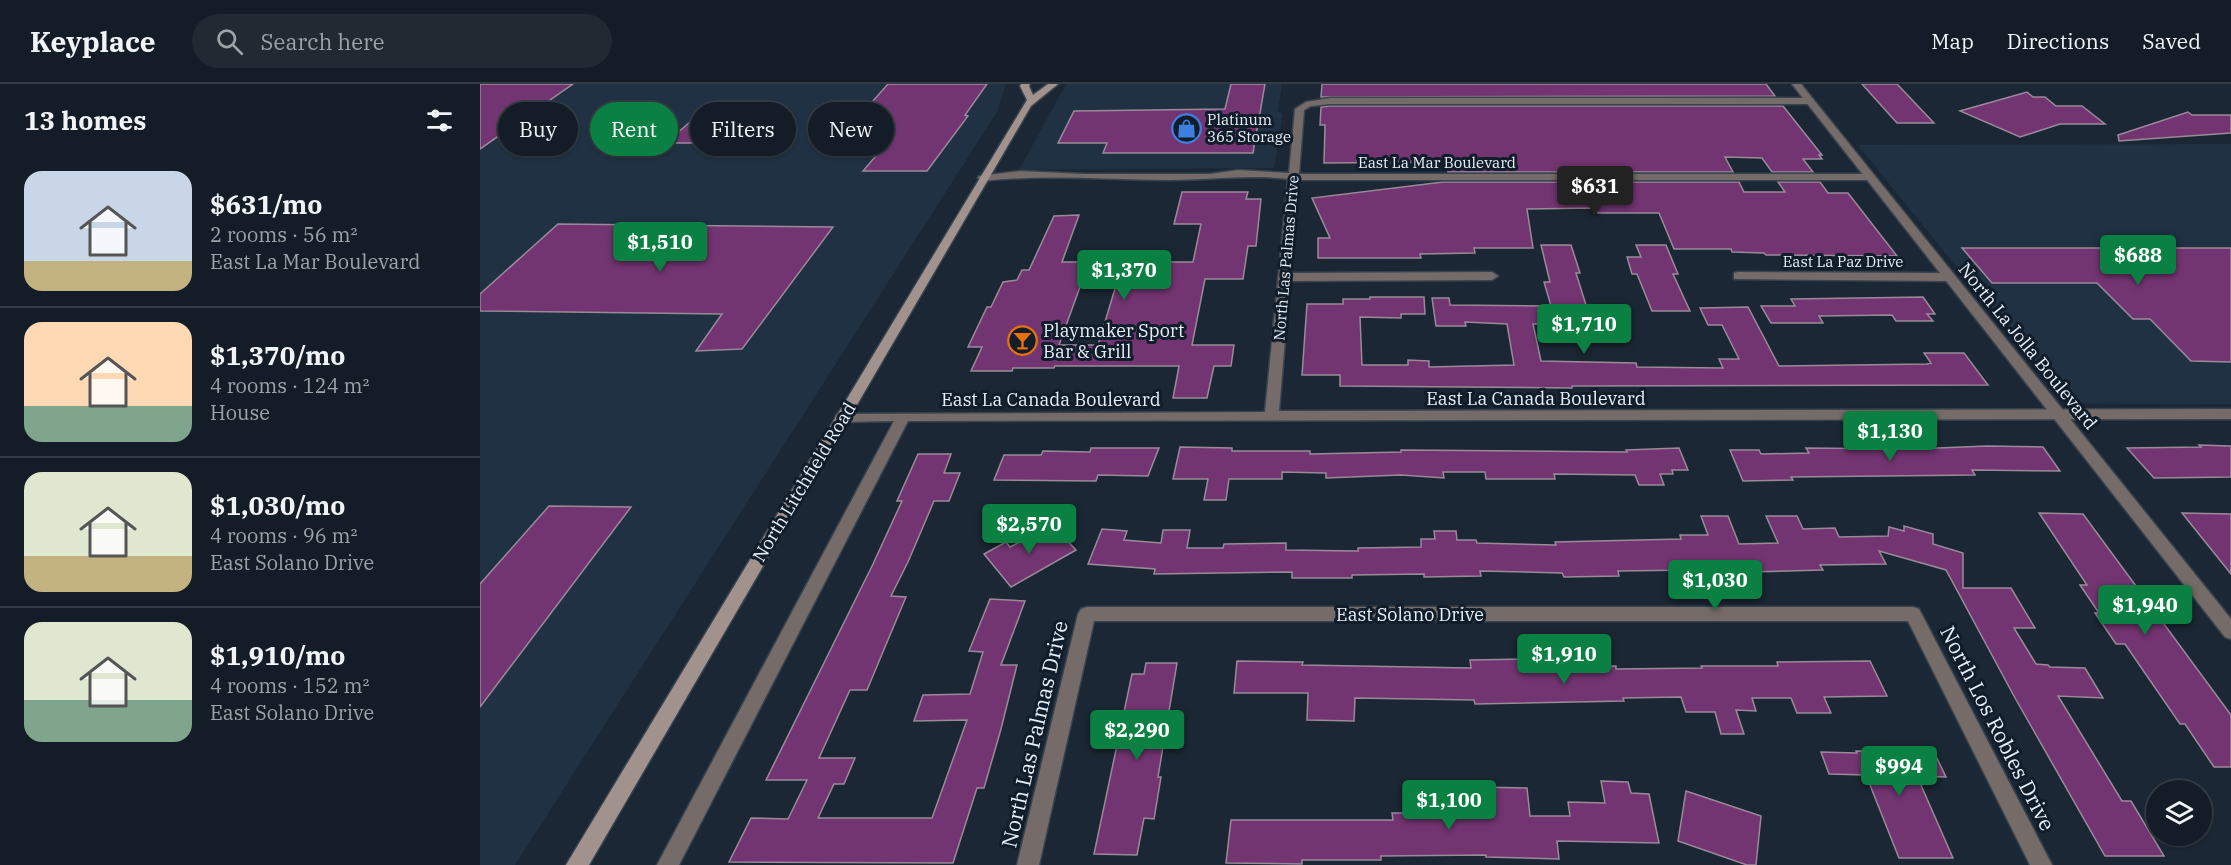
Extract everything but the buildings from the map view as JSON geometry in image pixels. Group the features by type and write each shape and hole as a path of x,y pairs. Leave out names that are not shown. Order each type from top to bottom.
{"main road":[{"path":"1026,84 1024,86 1031,99"},
{"name":"North Litchfield Road","path":"577,865 1031,99 1054,84"}],"street":[{"name":"North La Jolla Boulevard","path":"1796,84 2231,632"},
{"name":"North Las Palmas Drive","path":"1271,417 1300,110 1309,104 1330,101 1809,101"},
{"name":"East La Mar Boulevard","path":"983,178 1018,183 1053,183 1084,177 1210,177 1234,182 1272,182 1293,177 1869,177"},
{"path":"1284,277 1492,276"},
{"name":"East La Paz Drive","path":"1738,276 1948,277"},
{"name":"East La Canada Boulevard","path":"842,417 2231,414"},
{"path":"668,865 903,417"},
{"name":"North Las Palmas Drive","path":"1028,865 1087,614"},
{"name":"East Solano Drive","path":"1087,614 1913,614"},
{"name":"North Los Robles Drive","path":"1913,614 2041,865"}],"shaded area":[{"path":"480,84 1006,84 997,112 515,865 480,865"},
{"path":"1066,84 1282,84 1278,112 1283,113 1274,168 1019,170"},
{"path":"2231,144 2231,404 2086,404 2066,399 2059,394 1858,145"}],"place":[{"name":"Platinum 365 Storage","path":"1186,128"},
{"name":"Playmaker Sport Bar & Grill","path":"1022,340"}]}
